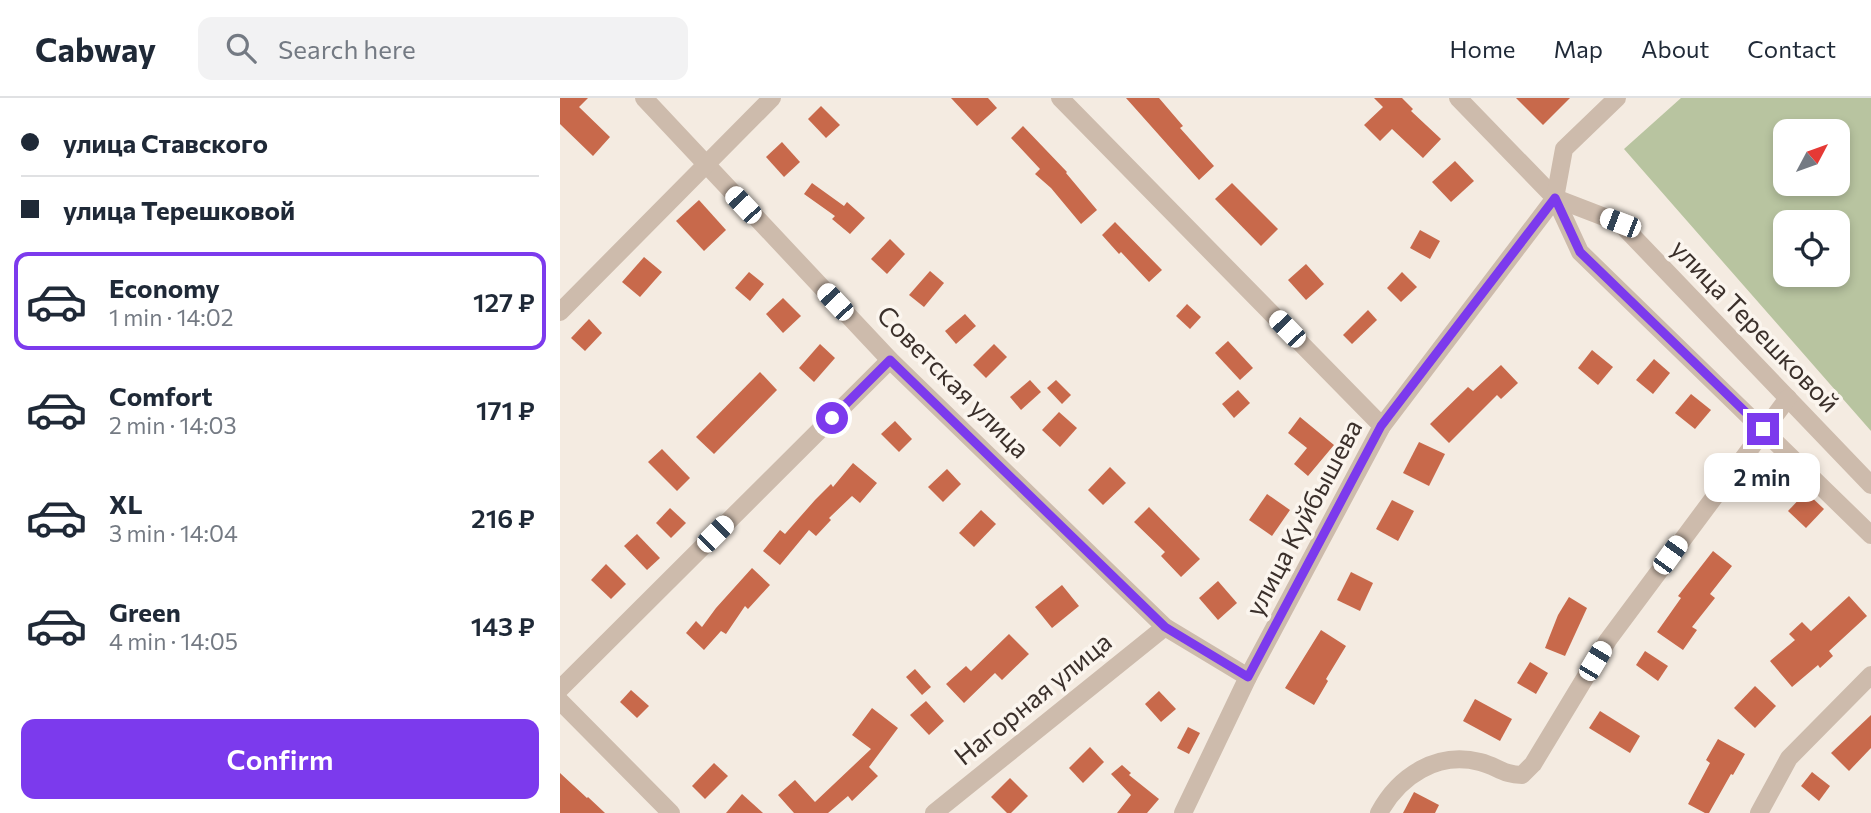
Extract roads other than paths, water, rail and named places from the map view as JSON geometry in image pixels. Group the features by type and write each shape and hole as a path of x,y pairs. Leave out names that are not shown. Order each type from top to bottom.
{"street":[{"name":"Советская улица","path":"644,98 890,360 1165,627 1248,677"},
{"path":"560,312 772,98"},
{"path":"1060,98 1381,426"},
{"name":"улица Терешковой","path":"1458,98 1555,198 1580,252 1871,535"},
{"name":"улица Куйбышева","path":"1183,813 1248,677 1381,426 1555,198 1564,149 1617,98"},
{"name":"улица Терешковой","path":"1555,198 1620,223 1871,485"},
{"path":"560,689 890,360"},
{"path":"1379,813 1396,786 1439,762 1457,758 1483,762 1508,775 1522,775 1527,770 1608,640 1788,398"},
{"name":"Нагорная улица","path":"934,813 1165,627"},
{"path":"1759,813 1789,758 1871,675"},
{"path":"560,701 671,813"}]}
